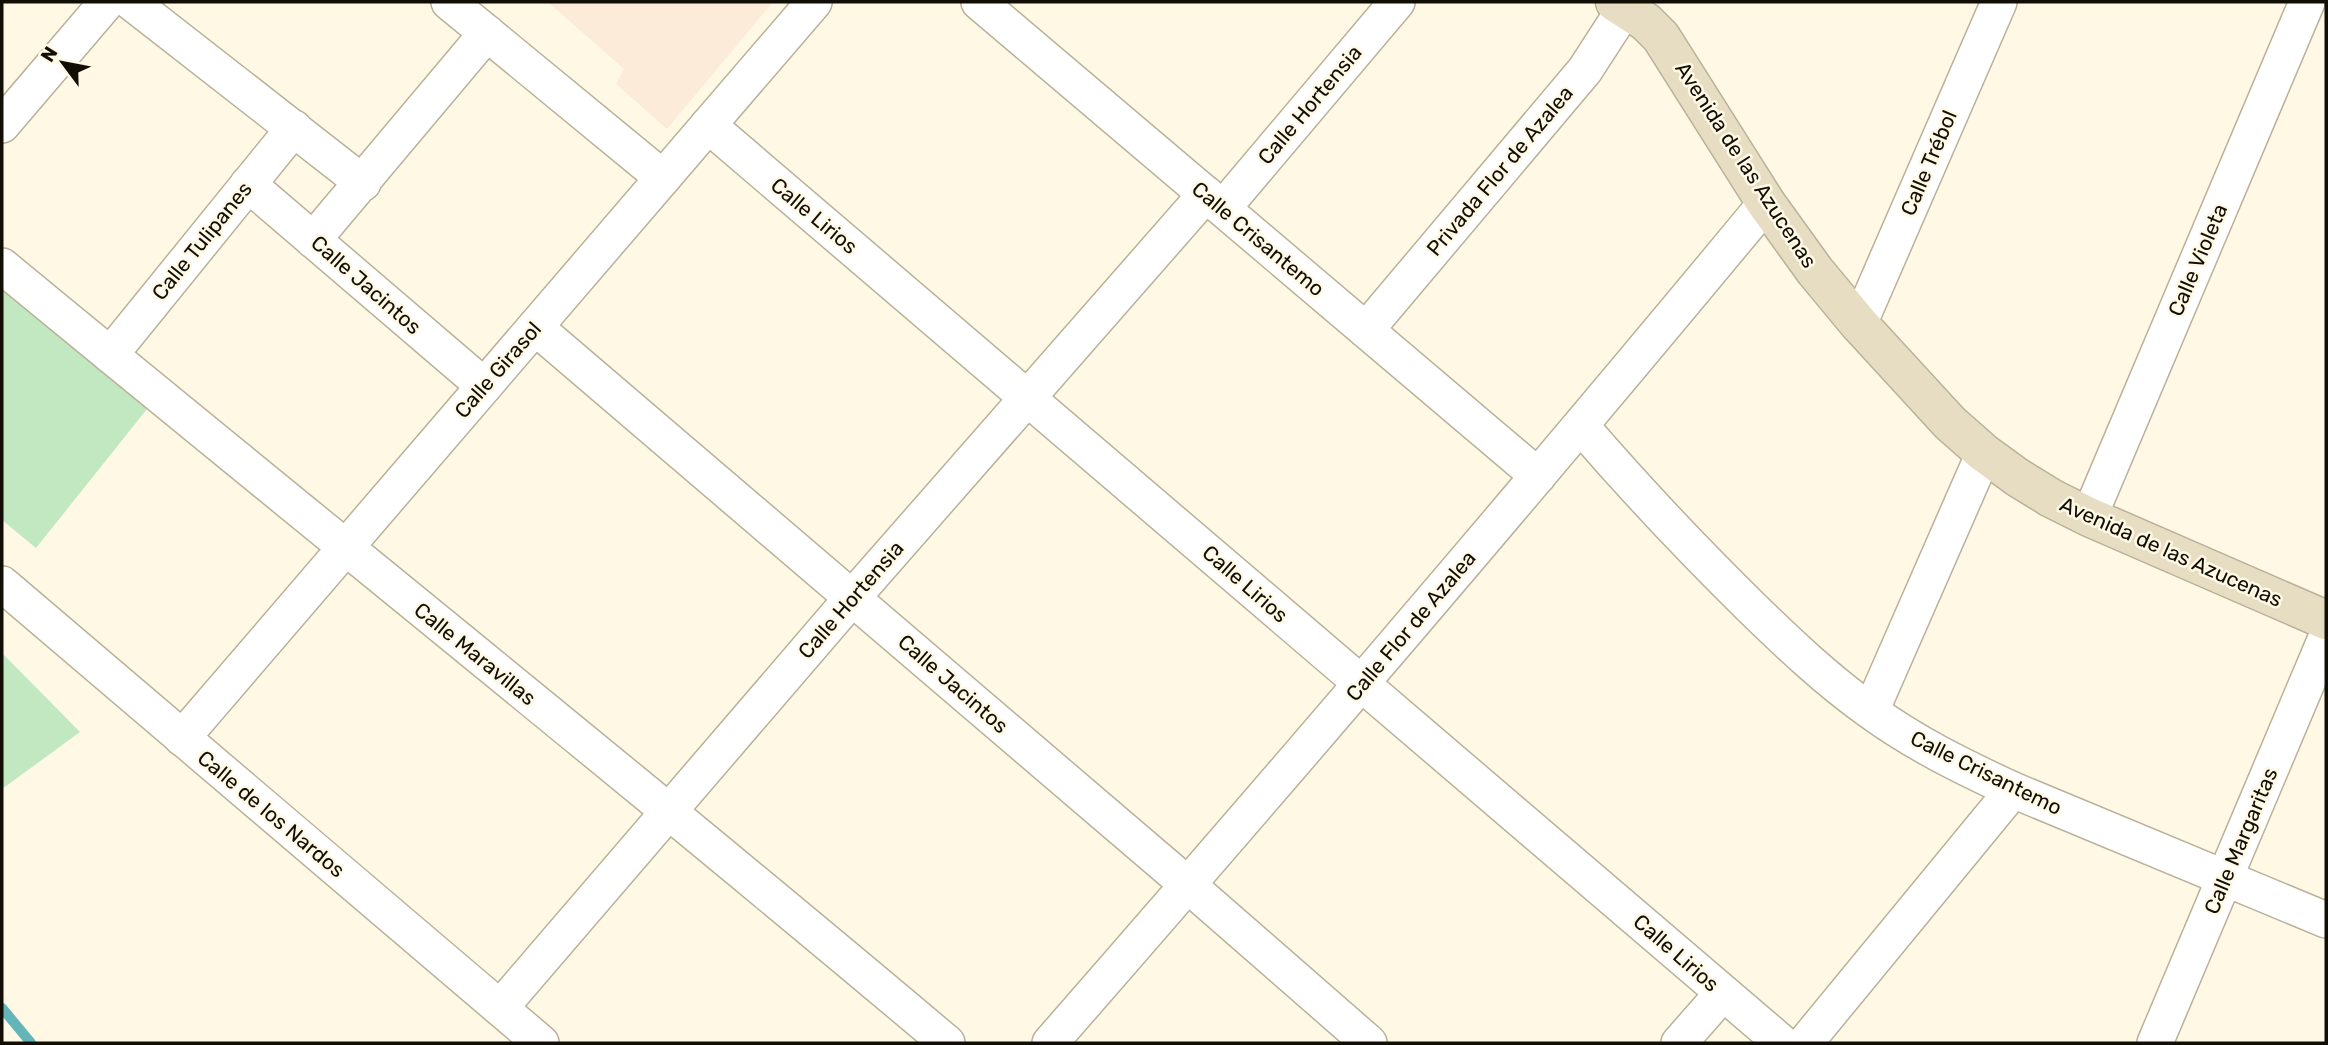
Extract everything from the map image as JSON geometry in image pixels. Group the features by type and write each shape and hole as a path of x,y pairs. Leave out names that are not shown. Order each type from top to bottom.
{"street":[{"path":"2,125 107,2"},
{"path":"131,2 363,183"},
{"path":"449,2 663,178"},
{"name":"Calle Girasol","path":"182,738 814,2"},
{"name":"Calle Crisantemo","path":"979,2 1538,476"},
{"name":"Calle Hortensia","path":"500,1008 852,598 1028,398 1397,2"},
{"name":"Calle Trébol","path":"1859,324 1998,2"},
{"name":"Calle Violeta","path":"2089,517 2307,2"},
{"name":"Avenida de las Azucenas","path":"1624,4 1646,22 1667,45 1766,203 1815,271 1859,324 1950,423 1984,453 2017,477 2089,517 2326,621"},
{"name":"Privada Flor de Azalea","path":"1366,330 1585,70 1624,4"},
{"path":"313,240 487,33"},
{"name":"Calle Lirios","path":"708,125 1782,1043"},
{"name":"Calle Tulipanes","path":"110,355 294,128"},
{"name":"Calle Jacintos","path":"248,184 484,386"},
{"name":"Calle Flor de Azalea","path":"1050,1043 1362,684 1766,203"},
{"name":"Calle Maravillas","path":"2,266 344,548 670,811 947,1043"},
{"name":"Calle Jacintos","path":"535,327 1369,1043"},
{"name":"Calle Crisantemo","path":"1581,426 1640,494 1706,563 1826,677 1871,711 1938,754 2013,790 2326,920"},
{"path":"1871,711 1984,453"},
{"name":"Calle de los Nardos","path":"2,584 541,1043"},
{"name":"Calle Margaritas","path":"2154,1043 2326,638"},
{"path":"1805,1043 2013,790"},
{"path":"1679,1043 1723,993"}],"shaded area":[{"path":"548,2 773,2 667,129 616,84 624,69"}],"green space":[{"path":"2,274 155,399 36,548 2,520"},
{"path":"2,653 80,732 2,789"}],"waterway":[{"path":"2,1008 31,1043"}]}
